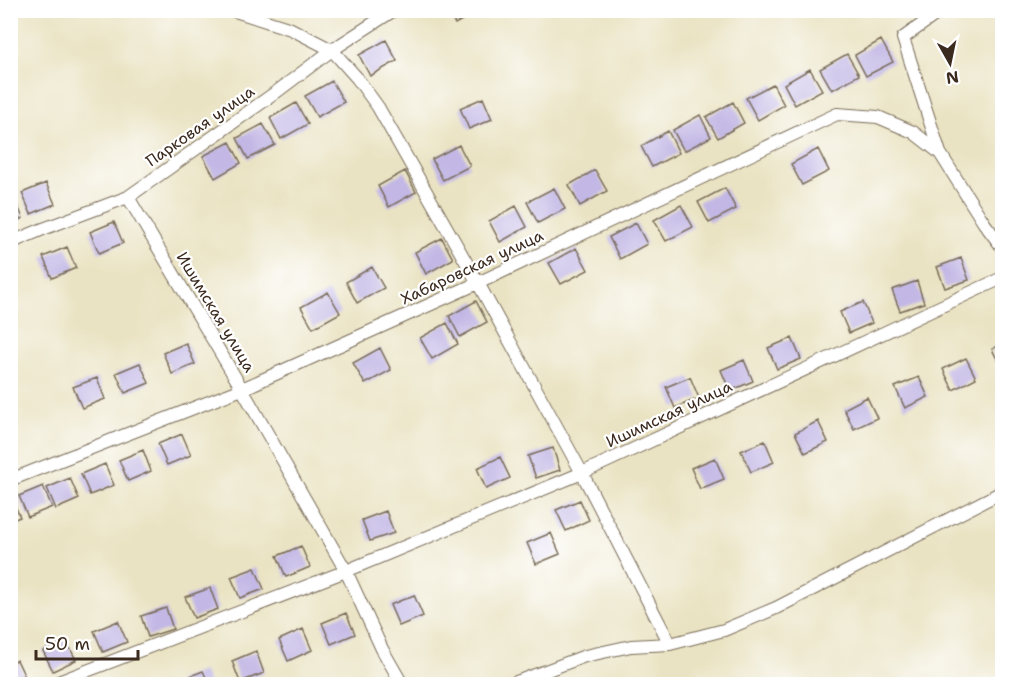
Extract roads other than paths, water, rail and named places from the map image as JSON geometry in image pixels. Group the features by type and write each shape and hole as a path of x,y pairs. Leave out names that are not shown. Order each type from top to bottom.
{"street":[{"path":"232,10 291,29 332,50 357,78 378,107 582,473 670,644"},
{"name":"Парковая улица","path":"10,243 128,197 276,93 332,50 394,10"},
{"name":"Хабаровская улица","path":"942,10 903,38 940,153 984,223 1002,247"},
{"name":"Хабаровская улица","path":"10,480 242,388 478,283 837,114 878,117 914,132 940,153"},
{"name":"Ишимская улица","path":"128,197 242,388 346,571 382,649 402,684"},
{"name":"Ишимская улица","path":"53,684 346,571 582,473 1002,278"},
{"path":"511,684 585,656 631,646 670,644 724,630 776,608 1002,490"}]}
